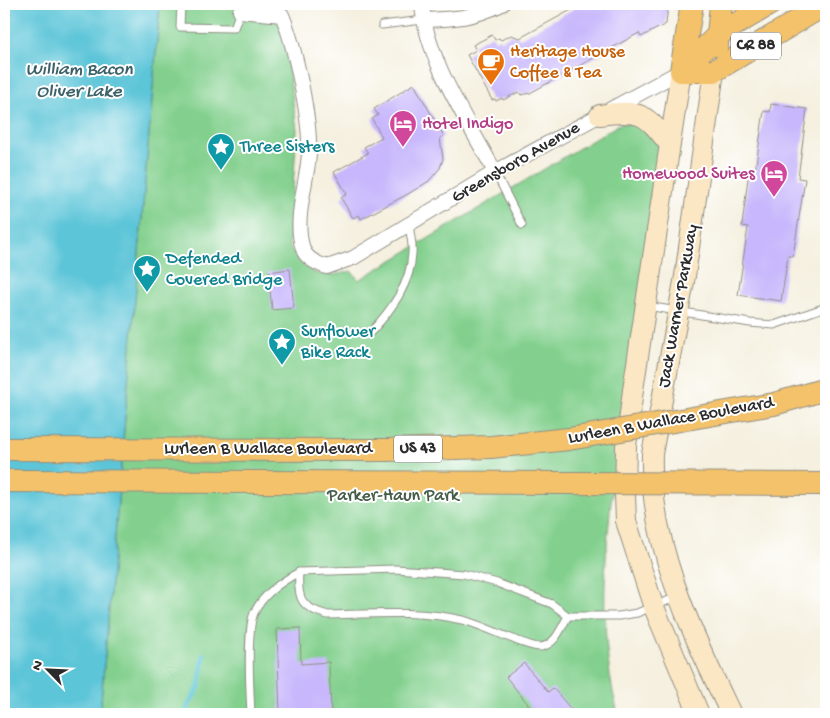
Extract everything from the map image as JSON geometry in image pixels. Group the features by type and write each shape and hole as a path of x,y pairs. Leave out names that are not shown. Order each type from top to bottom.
{"main road":[{"name":"Jack Warner Parkway","path":"692,4 626,446 625,496 626,521 653,605 699,714"},
{"name":"Jack Warner Parkway","path":"721,4 714,71 679,311 652,454 651,472 654,504 662,542 700,652 731,714"},
{"path":"754,4 759,4"},
{"name":"Greensboro Avenue","path":"682,71 719,34 770,4"},
{"name":"CR 88","path":"714,71 826,4"},
{"name":"Greensboro Avenue","path":"682,71 714,71"},
{"path":"600,115 624,111 636,113 653,123 670,145"},
{"name":"Lurleen B Wallace Boulevard","path":"4,448 385,450 492,447 569,439 754,407 826,389"},
{"name":"Lurleen B Wallace Boulevard","path":"4,481 826,484"}],"street":[{"path":"422,4 423,20 431,47 495,172"},
{"path":"423,20 479,15 502,4"},
{"name":"Greensboro Avenue","path":"239,8 282,15 291,36 305,111 309,153 300,227 303,251 312,260 327,266 353,258 495,172 682,71"}],"lane":[{"path":"181,4 180,27 234,28 239,8"},
{"path":"382,25 423,20"},
{"path":"495,172 522,225"},
{"path":"372,332 399,296 406,280 412,253 409,225"},
{"path":"646,306 750,323 774,325 826,308"},
{"path":"251,714 250,659 253,615 261,602 278,584 299,572 396,569 464,574 497,583 552,604 568,616 618,616 637,613 653,605 680,596"},
{"path":"299,572 298,589 303,603 313,611 328,614 432,615 463,620 503,634 527,645 540,647 551,643 568,616"}],"green space":[{"name":"Parker-Haun Park","path":"160,4 279,4 297,129 289,245 301,263 314,273 331,275 351,271 359,280 626,122 643,125 662,151 615,474 606,555 606,635 610,675 618,714 100,714"}],"water":[{"name":"William Bacon Oliver Lake","path":"4,4 160,4 100,714 4,714"}],"building":[{"path":"582,4 668,4 666,24 641,37 639,33 530,93 521,95 519,92 503,100 502,98 496,101 495,99 492,100 467,55 476,50 473,45 492,35 495,40 499,38 501,40 511,35 520,38"},
{"name":"Hotel Indigo","path":"414,84 444,136 440,138 443,159 440,168 429,181 408,194 361,219 359,215 353,218 341,198 347,194 334,172 368,153 364,147 382,137 372,119 378,115 374,109"},
{"name":"Homewood Suites","path":"771,104 807,109 798,178 805,179 793,256 788,256 781,301 738,295 748,227 742,226 749,170 755,171 764,111 770,112"},
{"path":"290,269 294,308 272,310 268,272"},
{"path":"300,628 301,664 329,662 331,714 280,714 277,629"},
{"path":"524,663 548,692 553,688 575,714 536,714 506,677"}],"waterway":[{"path":"187,714 187,708 199,687 204,655"}],"place":[{"name":"Heritage House Coffee & Tea","path":"491,86"},
{"name":"Hotel Indigo","path":"403,148"},
{"name":"Three Sisters","path":"221,171"},
{"name":"Homewood Suites","path":"774,198"},
{"name":"Defended Covered Bridge","path":"147,293"},
{"name":"Sunflower Bike Rack","path":"282,366"}]}
